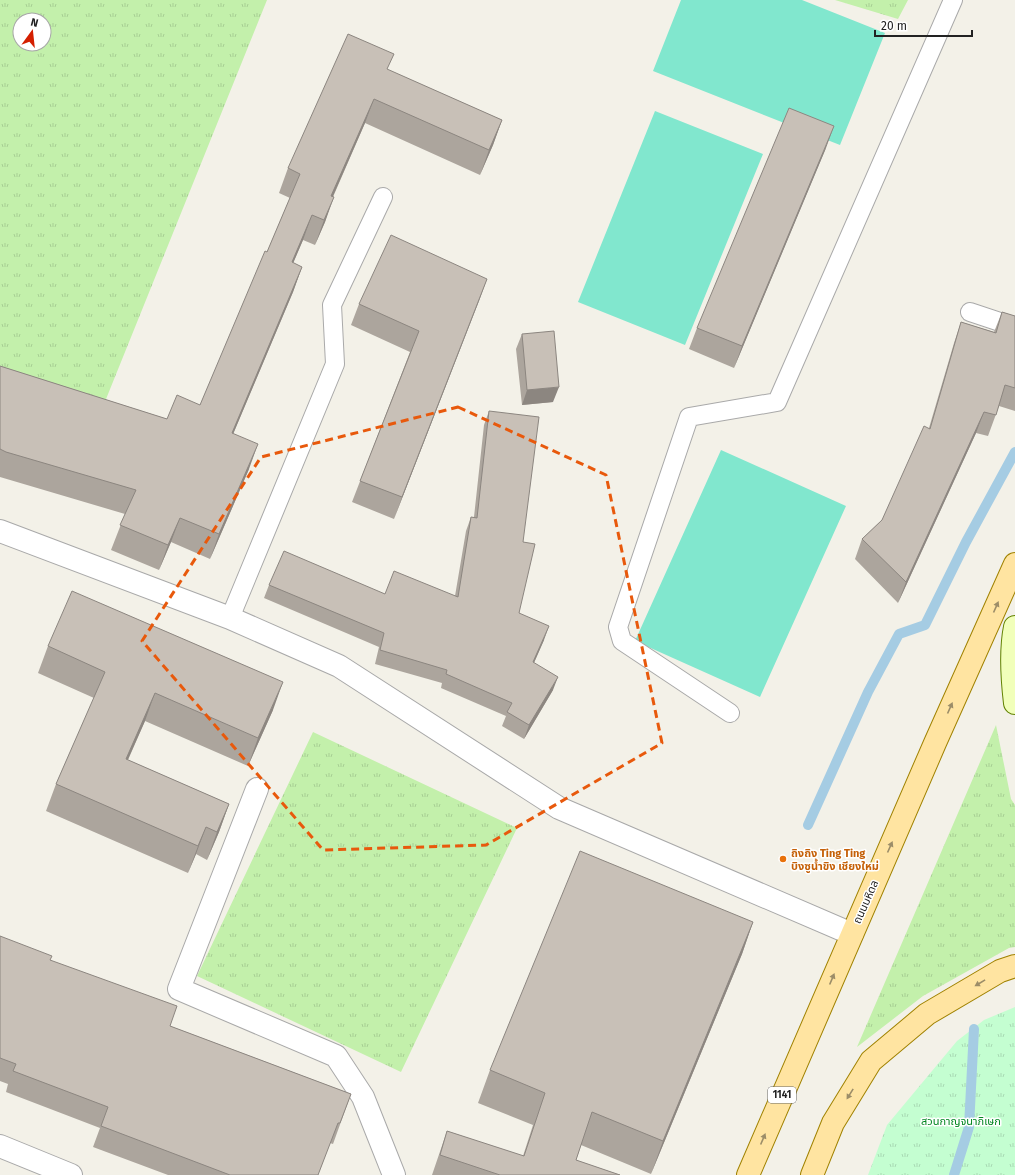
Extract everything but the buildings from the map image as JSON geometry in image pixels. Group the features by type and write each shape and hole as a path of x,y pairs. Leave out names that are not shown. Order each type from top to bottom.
{"main road":[{"name":"ถนนมหิดล","path":"748,1175 852,934 1015,564"},
{"path":"1015,627 1012,640 1015,703"},
{"path":"812,1175 833,1123 871,1061 926,1014 1000,971 1015,966"}],"street":[{"path":"0,531 230,618 339,666 559,808 852,934"},
{"path":"257,789 179,989 336,1056 363,1097 394,1175"},
{"path":"0,1148 71,1175"}],"lane":[{"path":"730,712 622,641 618,627 689,417 777,402 953,0"},
{"path":"230,618 335,364 332,305 384,197"},
{"path":"970,312 1015,327"}],"highlighted area":[{"path":"458,407 606,475 662,743 486,845 323,850 142,641 261,457"}],"green space":[{"path":"0,0 267,0 100,414 0,377"},
{"path":"681,0 802,0 885,33 840,145 653,71"},
{"path":"835,0 908,0 898,19"},
{"path":"655,111 763,154 685,345 578,302"},
{"path":"721,450 846,506 760,697 635,641"},
{"path":"996,725 1011,799 1015,805 1015,947 1009,948 923,996 857,1047"},
{"path":"313,732 517,828 401,1072 197,976"},
{"name":"สวนกาญจนาภิเษก","path":"1015,1007 1015,1175 868,1175 887,1125 957,1041 984,1020"}],"waterway":[{"path":"808,825 868,692 899,634 925,625 966,542 1015,452"},
{"path":"954,1175 969,1127 974,1029"}],"place":[{"name":"ถิงถิง Ting Ting บิงซูน้ำขิง เชียงใหม่","path":"783,859"}]}
